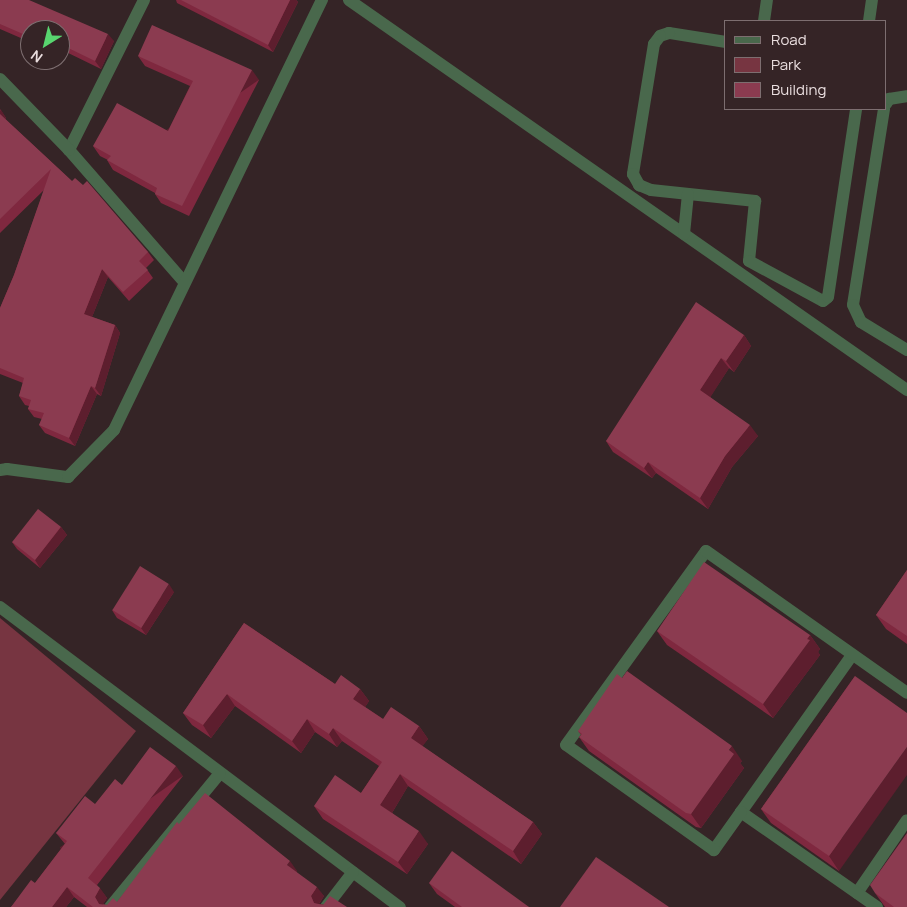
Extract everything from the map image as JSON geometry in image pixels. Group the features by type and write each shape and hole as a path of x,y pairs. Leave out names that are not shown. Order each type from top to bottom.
{"street":[{"path":"69,150 144,0"},
{"path":"0,470 7,468 68,477 114,430 322,0"},
{"path":"349,0 907,390"},
{"path":"764,20 766,0"},
{"path":"869,20 872,0"},
{"path":"724,42 669,33 660,36 654,44 633,174 639,185 651,190 755,201 746,277"},
{"path":"0,79 69,150 184,282"},
{"path":"887,102 889,99 907,96"},
{"path":"749,261 823,302 828,297 856,110"},
{"path":"884,110 853,304 860,322 907,350"},
{"path":"684,234 688,194"},
{"path":"852,655 714,850 566,746 706,551 907,693"},
{"path":"0,607 400,907"},
{"path":"110,907 220,773"},
{"path":"741,812 877,907"},
{"path":"857,892 907,820"},
{"path":"326,907 353,872"}],"green space":[{"path":"0,618 136,731 0,900"}],"building":[{"path":"0,0 29,0 108,34 95,61 70,49 70,20 20,20 20,33 0,24"},
{"path":"181,0 290,0 268,45"},
{"path":"152,25 252,70 182,206 155,194 157,188 107,160 111,156 93,146 117,103 168,131 193,81 138,56"},
{"path":"0,114 72,181 75,178 83,185 87,181 148,252 139,261 148,270 123,292 102,269 84,314 115,325 95,388 91,386 69,438 39,425 44,413 28,409 31,400 19,396 24,378 0,368 0,308 14,275 51,169 0,219"},
{"path":"696,302 744,335 726,361 721,358 700,390 750,425 725,456 700,498 648,462 644,468 606,441"},
{"path":"38,509 61,527 35,560 12,542"},
{"path":"704,562 810,635 807,639 810,640 763,704 657,631"},
{"path":"140,566 169,584 141,628 112,610"},
{"path":"907,570 907,636 876,615"},
{"path":"244,623 335,684 341,675 360,689 353,699 383,719 391,707 419,726 411,738 533,822 513,851 400,774 380,805 419,831 398,862 314,806 335,775 361,793 382,762 333,728 329,734 307,719 292,741 227,694 203,725 183,713"},
{"path":"627,671 732,746 729,750 734,754 691,814 686,813 579,737 582,734 578,731 617,674 622,678"},
{"path":"855,676 907,713 907,747 829,856 761,809"},
{"path":"150,747 176,766 88,878 100,888 95,897 99,904 107,905 113,898 117,902 177,822 179,824 205,793 290,861 287,865 317,887 311,896 314,903 323,905 330,896 347,907 93,907 67,887 52,907 11,907 31,880 35,883 67,841 56,833 85,796 95,804 115,779 122,785"},
{"path":"907,833 907,907 894,907 875,893 870,885"},
{"path":"452,851 529,907 462,907 429,883"},
{"path":"596,857 669,907 560,907"}]}
